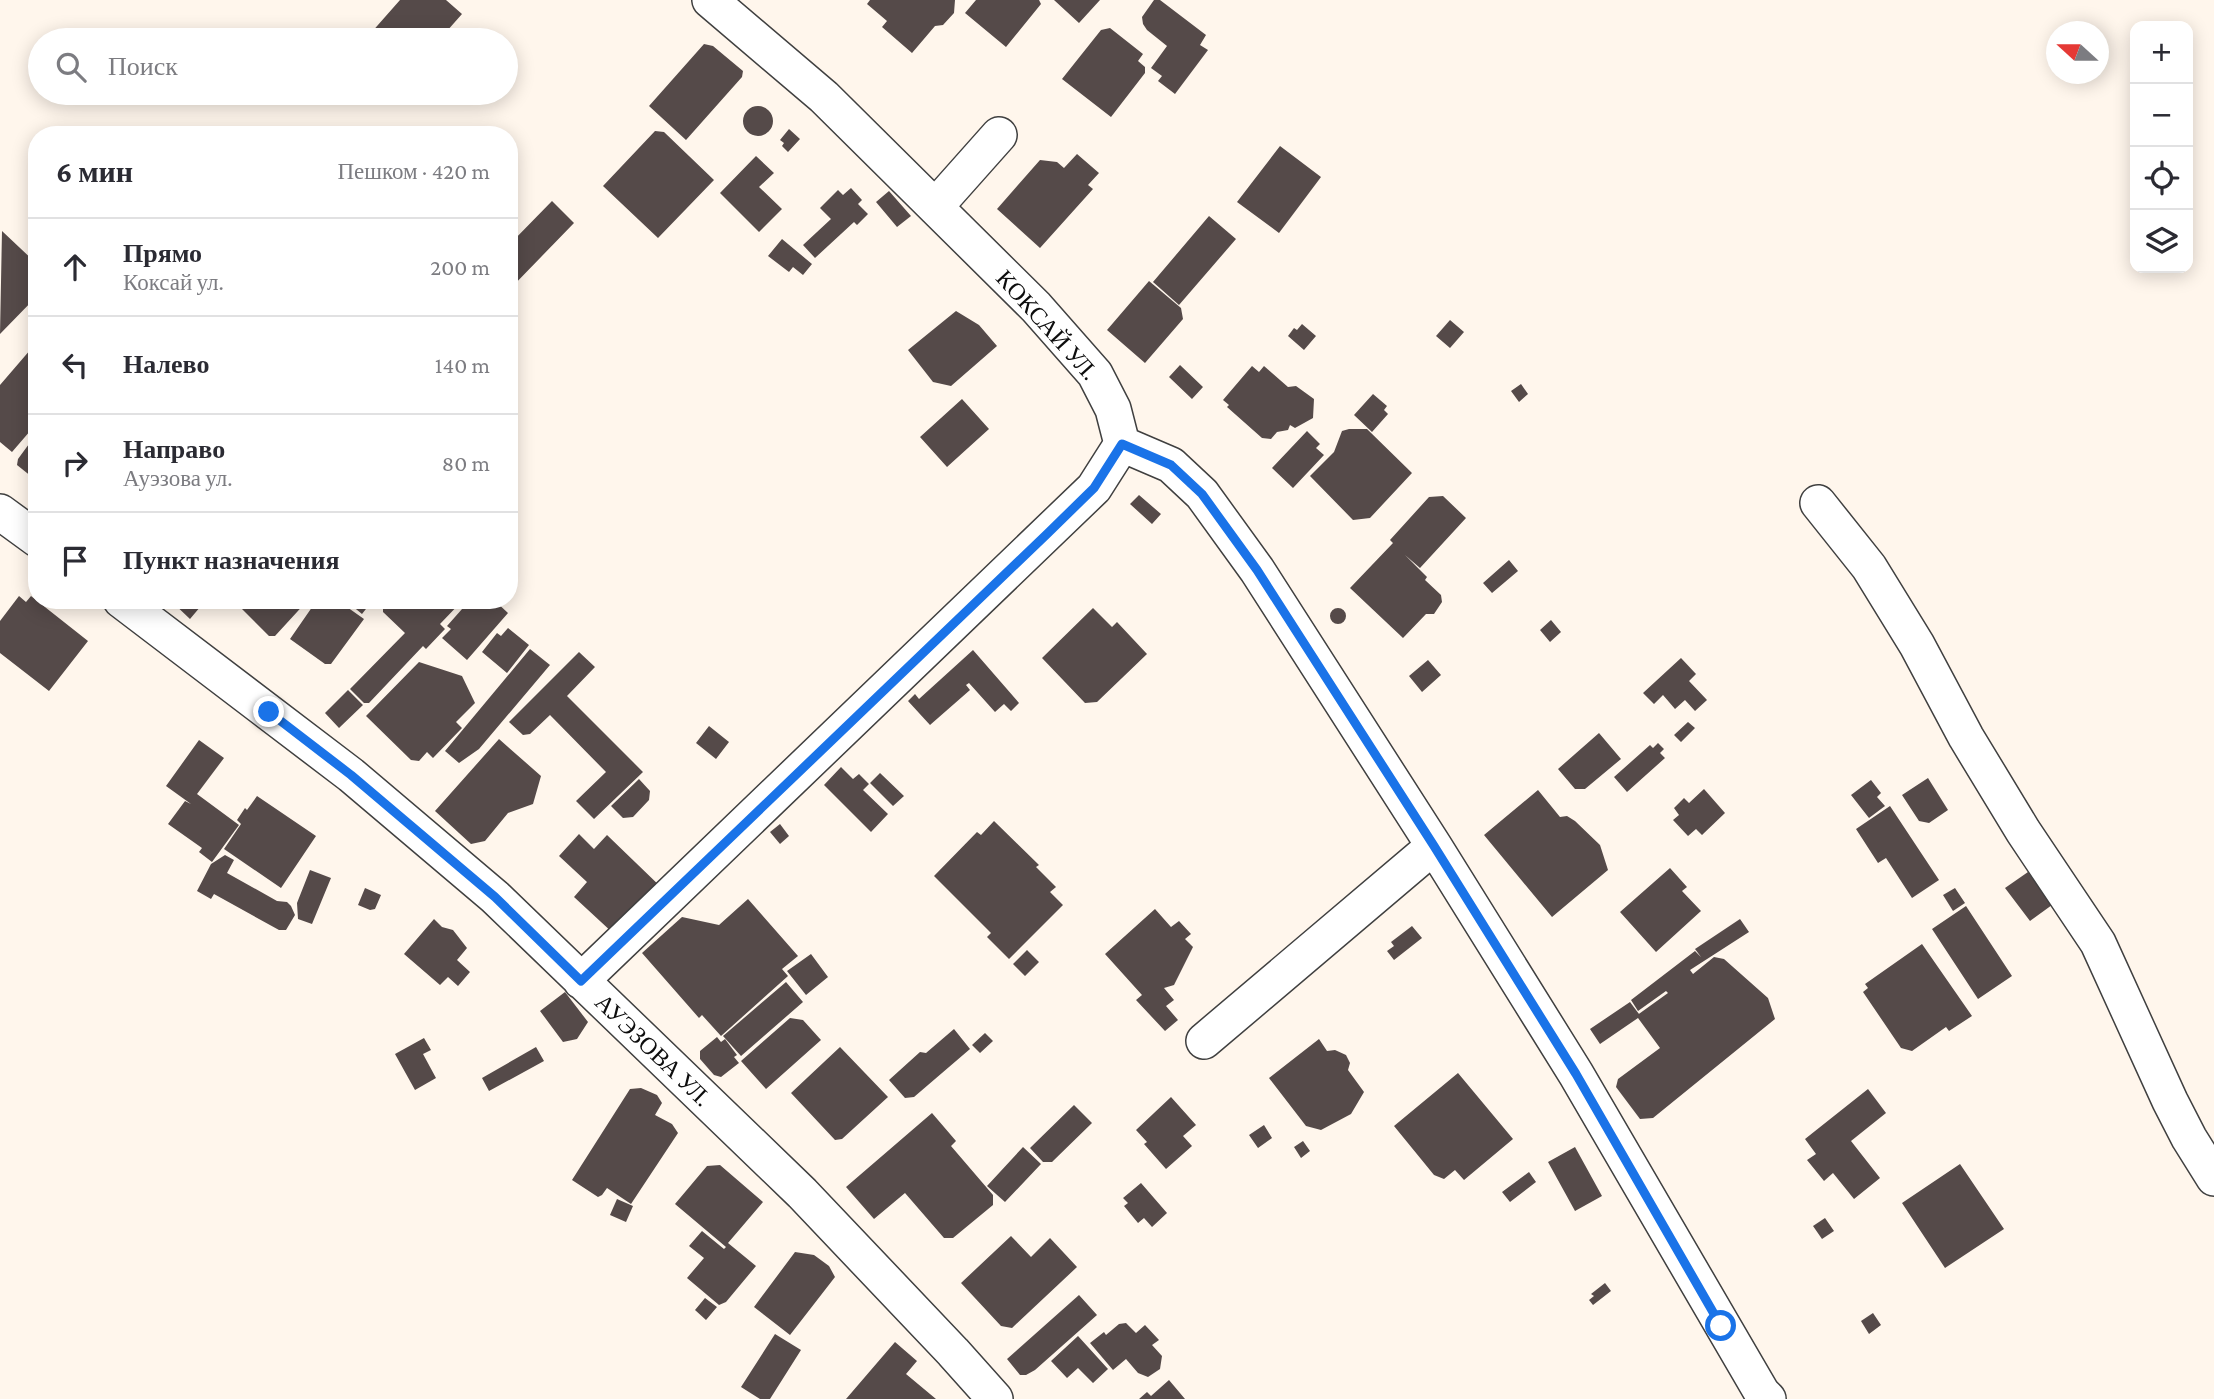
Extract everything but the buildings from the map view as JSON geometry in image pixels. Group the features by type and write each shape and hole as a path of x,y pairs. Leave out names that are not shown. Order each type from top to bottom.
{"street":[{"name":"КОКСАЙ УЛ.","path":"710,0 824,97 1036,307 1095,374 1112,409 1122,444"},
{"path":"935,207 999,135"},
{"path":"581,981 1066,516 1094,488 1122,444 1171,465 1202,494 1257,570 1576,1074 1674,1246 1768,1399"},
{"path":"1818,503 1869,567 1917,645 1980,760 2023,831 2098,943 2170,1101 2189,1139 2214,1178"},
{"path":"0,512 28,532"},
{"name":"АУЭЗОВА УЛ.","path":"133,609 351,775 495,897 802,1194 995,1399"},
{"path":"1204,1041 1434,846"}],"route":[{"path":"269,712 351,775 495,897 581,981 1094,488 1122,444 1171,465 1202,494 1257,570 1576,1074 1721,1326"}]}
